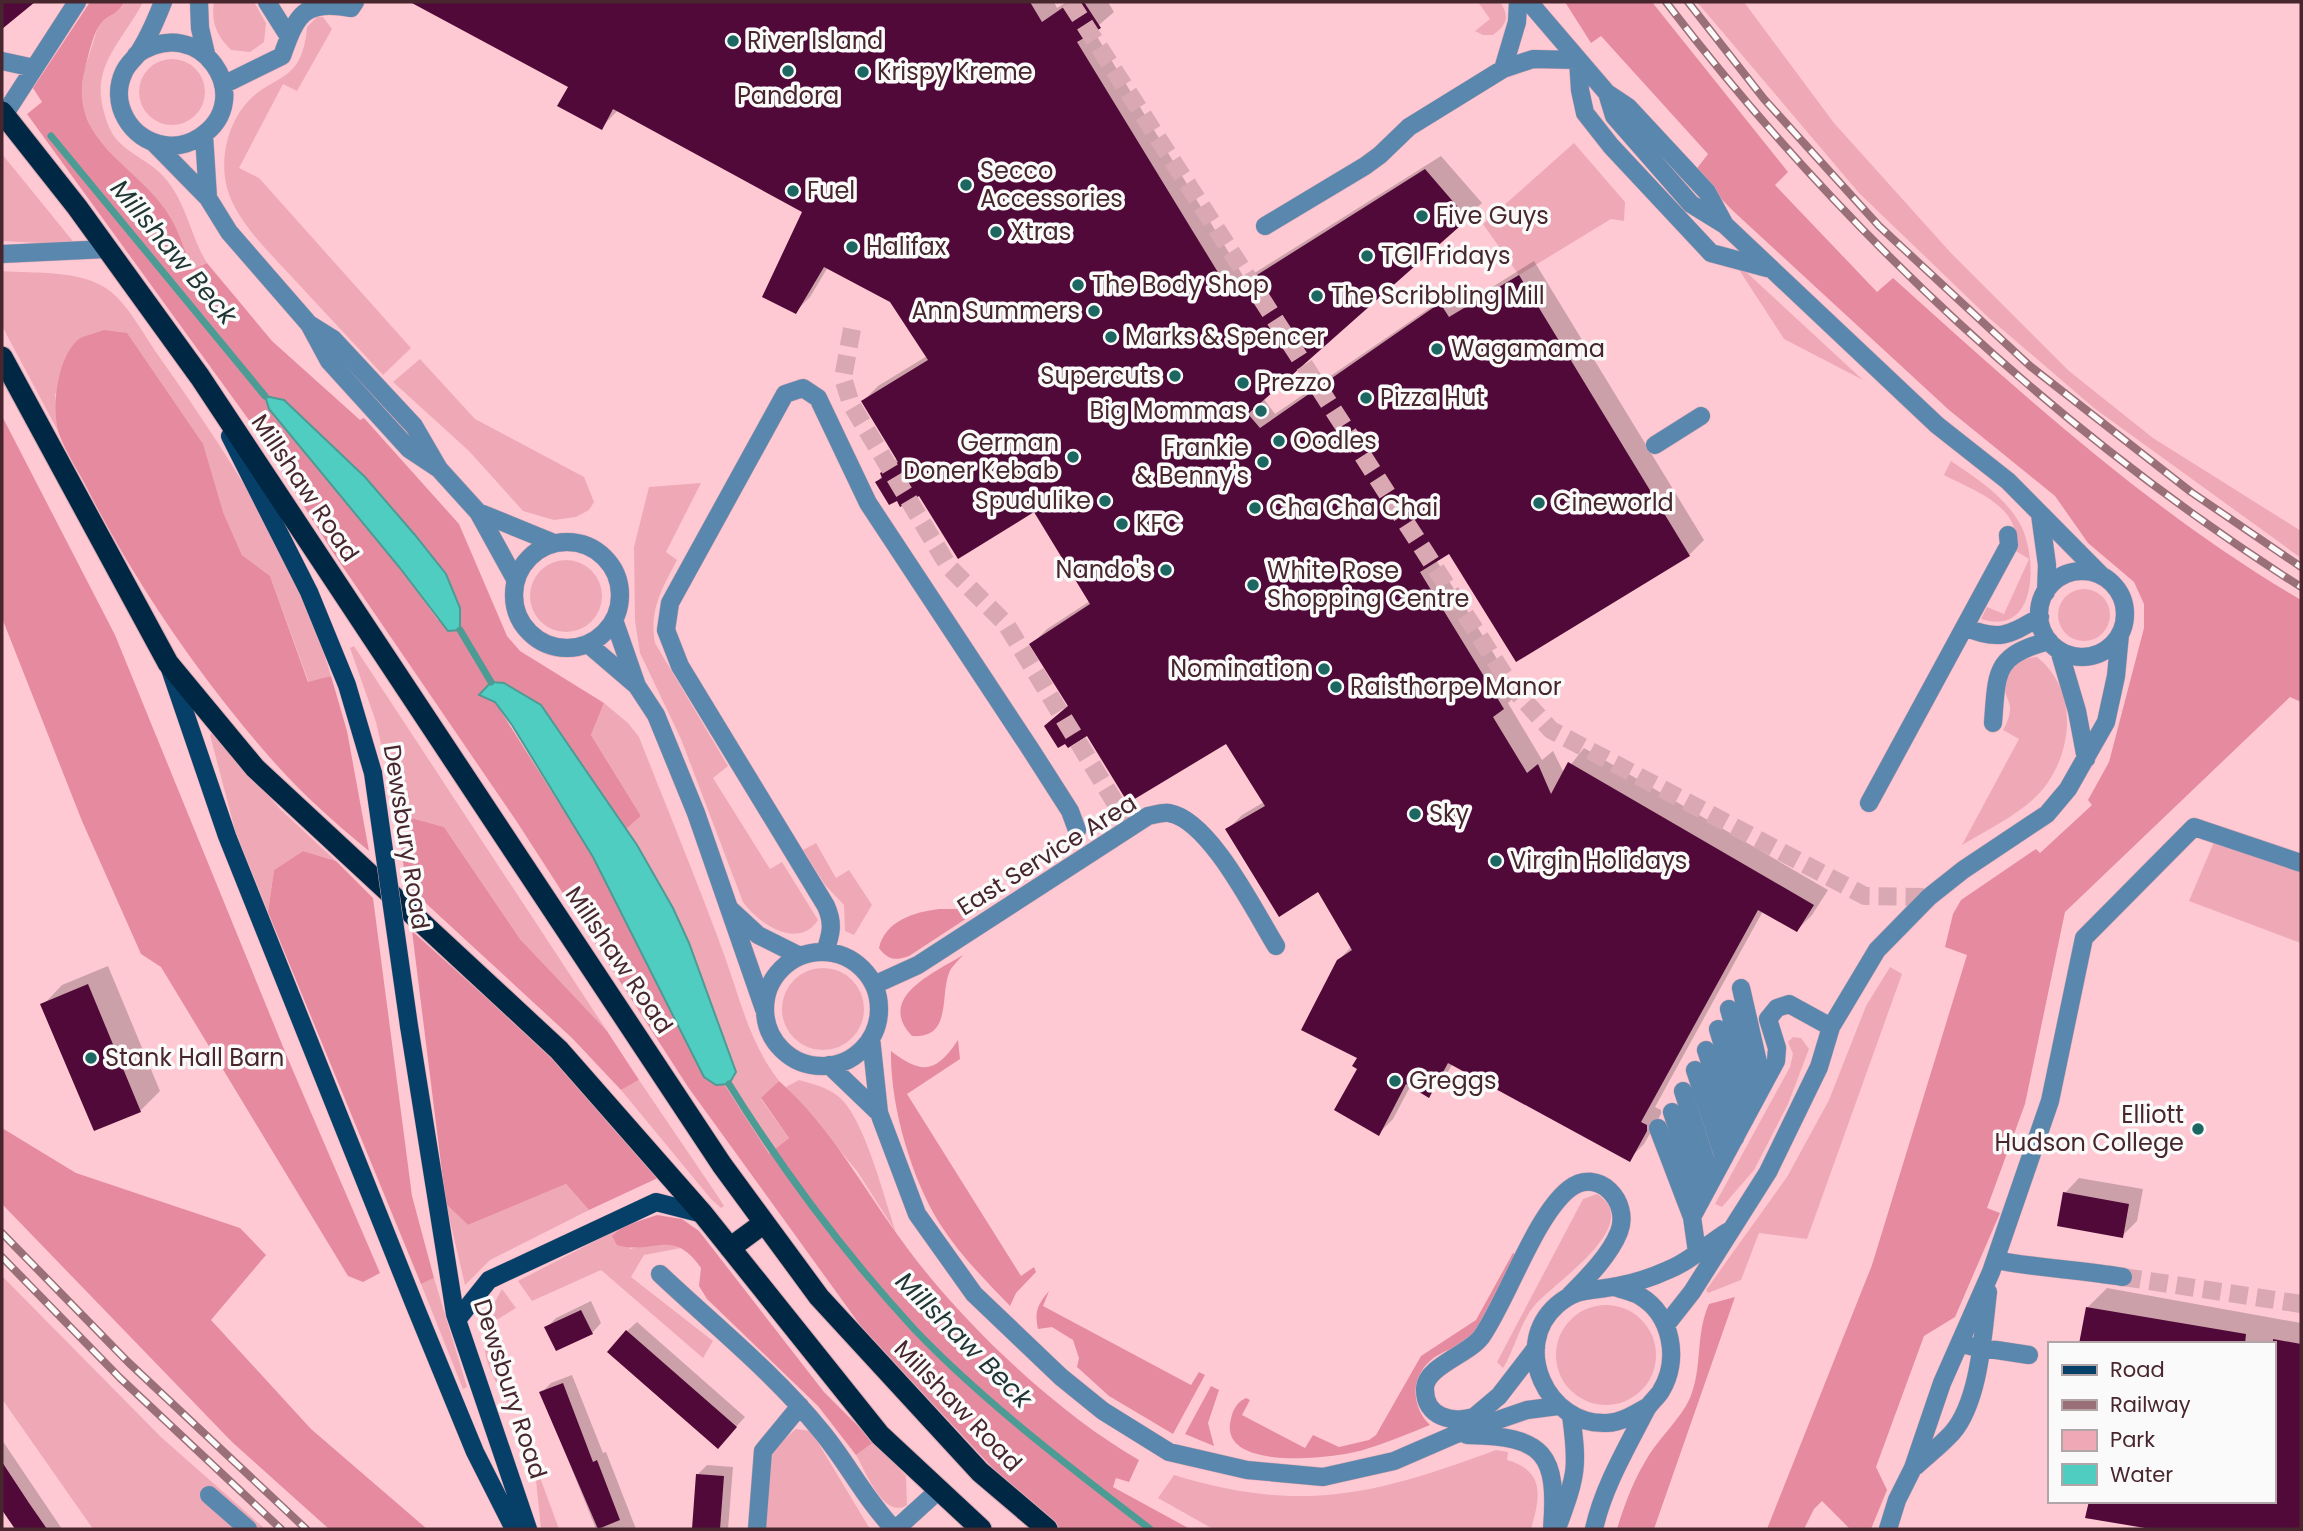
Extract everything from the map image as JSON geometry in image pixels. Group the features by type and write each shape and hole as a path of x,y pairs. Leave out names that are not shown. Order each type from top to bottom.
{"highway":[{"name":"Dewsbury Road","path":"3,113 200,377"},
{"name":"Dewsbury Road","path":"2,357 168,663"},
{"name":"Millshaw Road","path":"200,377 722,1165 764,1223 819,1297 962,1453 1046,1529"},
{"path":"168,663 255,768 559,1051 703,1214 880,1435 981,1529"},
{"path":"730,1248 764,1223"}],"main road":[{"name":"Dewsbury Road","path":"200,377 309,592 347,685 373,773 409,1026 457,1320 528,1529"},
{"name":"Dewsbury Road","path":"168,663 227,836 262,925 470,1440 514,1529"},
{"path":"457,1320 489,1280 656,1202 703,1214"}],"street":[{"path":"3,113 77,2"},
{"path":"163,2 155,24 123,73 120,103 127,122 135,131 155,144 208,198 229,232 309,324 333,339 414,426 439,470 478,512 515,579"},
{"path":"155,144 177,146 204,135 220,113 223,85 217,68 206,54 200,28 199,2"},
{"path":"267,2 289,37"},
{"path":"1503,69 1517,22 1518,2"},
{"path":"1529,2 1607,93 1614,116 1691,204 1725,225 1937,425 2008,481 2118,590 2123,600 2124,623 2106,722 2068,789 2047,814 1963,870 1929,897 1877,950 1831,1027 1819,1068 1768,1172 1681,1308 1666,1325"},
{"path":"223,85 282,56 297,19 312,6 327,3 353,5"},
{"path":"1542,59 1551,27"},
{"path":"136,55 148,46 177,41 206,54"},
{"path":"1265,226 1365,166 1409,127 1503,69 1542,59 1578,60"},
{"path":"1578,60 1580,90 1590,123 1661,202 1711,253 1772,269"},
{"path":"2,61 34,68"},
{"path":"204,135 208,198"},
{"path":"2,254 107,249"},
{"path":"825,952 832,933 832,919 826,906 680,666 666,630 670,603 785,394 803,388 818,398 868,503 1070,811 1077,830"},
{"path":"1655,444 1701,416"},
{"path":"478,512 554,542"},
{"path":"2040,514 2047,565 2046,592 2040,617 2054,645 2077,711 2085,760"},
{"path":"1870,803 2009,545 2008,535"},
{"path":"572,541 589,545 603,555 614,568 620,585 620,603 614,620 603,634 588,644 564,648 549,646 529,633 514,605 515,579 524,563 537,550 554,542 572,541"},
{"path":"2046,592 2066,575 2078,571 2102,576"},
{"path":"1965,627 1989,638 2010,634 2040,617"},
{"path":"614,620 637,686 671,748 764,1009 768,1028 777,1045 792,1058 810,1065 829,1066 849,1059 871,1038"},
{"path":"1993,723 1996,685 2003,663 2015,652 2054,645 2081,657 2093,655 2113,644 2120,634"},
{"path":"588,644 637,686"},
{"name":"East Service Area","path":"874,985 918,965 1148,816 1170,813 1192,824 1212,845 1276,946"},
{"path":"1888,1529 1897,1500 1913,1468 1942,1383 1993,1266 2050,1101 2084,938 2194,827 2301,863"},
{"path":"726,905 758,935 800,956"},
{"path":"764,1009 774,977 800,956 825,952 854,962 874,985 879,1012 871,1038 878,1113 917,1214 974,1294 1061,1377 1103,1411 1169,1452 1247,1470 1323,1476 1394,1461 1454,1435 1527,1410 1564,1410"},
{"path":"1741,988 1763,1084"},
{"path":"1692,1217 1776,1061 1777,1048 1768,1019 1777,1008 1788,1004 1831,1027"},
{"path":"1729,1009 1755,1101"},
{"path":"1718,1029 1745,1119"},
{"path":"1706,1050 1735,1138"},
{"path":"829,1066 878,1113"},
{"path":"1695,1070 1724,1158"},
{"path":"1683,1091 1712,1180"},
{"path":"1672,1112 1701,1200"},
{"path":"1658,1128 1692,1217 1698,1251"},
{"path":"1474,1417 1457,1422 1440,1418 1427,1397 1427,1379 1436,1369 1463,1354 1481,1338 1529,1248 1562,1197 1585,1181 1598,1183 1611,1192 1620,1204 1623,1218 1619,1234 1594,1270 1555,1307 1541,1326 1535,1348 1536,1367 1544,1388 1564,1410 1588,1421 1608,1423 1627,1419 1647,1407"},
{"path":"1570,1295 1591,1287 1615,1287 1670,1270 1732,1228"},
{"path":"1993,1266 2045,1270 2082,1269 2123,1277"},
{"path":"1913,1468 1954,1431 1967,1405 1981,1349 1993,1266"},
{"path":"660,1274 800,1406 822,1431 874,1508 895,1529 940,1489"},
{"path":"1594,1529 1613,1476 1647,1407 1661,1391 1671,1366 1671,1345 1666,1325 1655,1309 1640,1296 1615,1287"},
{"path":"1959,1344 2029,1355"},
{"path":"1454,1435 1499,1396 1535,1348"},
{"path":"757,1529 763,1451 800,1406"},
{"path":"1555,1529 1575,1472 1564,1410"},
{"path":"1454,1435 1520,1440 1541,1453 1550,1468 1555,1491 1555,1529"},
{"path":"209,1495 248,1529"}],"green space":[{"path":"124,2 143,2 105,67 101,95 105,116 118,141 159,172 178,197 207,263 192,270 170,216 94,135 80,102 84,71 99,24 122,7"},
{"path":"214,2 254,2 266,23 264,42 250,52 231,50 216,28"},
{"path":"1478,2 1500,2 1503,7 1506,20 1493,35 1483,35 1475,31 1490,19"},
{"path":"1697,2 1744,2 1834,123 1950,252 2069,371 2153,438 2301,531 2301,558 2094,408 1989,318 1859,193"},
{"path":"317,17 323,17 332,29 297,91 283,84 239,168 259,178 411,348 383,375 258,240 235,208 227,186 225,152 235,120 252,98 283,77 299,61 307,27"},
{"path":"172,59 185,61 200,74 205,92 203,105 190,120 172,125 159,123 144,110 139,92 141,79 154,64"},
{"path":"1574,143 1625,202 1624,221 1611,219 1519,275 1483,224"},
{"path":"2,154 76,245 2,241"},
{"path":"1732,259 1863,380 1784,339"},
{"path":"2,271 58,274 86,279 110,291 124,305 210,430 258,508 300,590 331,676 309,683 270,576 242,555 223,512 55,393 59,433 2,326"},
{"path":"420,359 475,419 584,477 594,502 589,510 576,517 554,520 523,511 469,451 393,382"},
{"path":"1951,461 2005,503 2013,512 2025,536 2029,553 2031,572 2029,590 2024,605 2014,616 2000,622 1981,619 1987,607 2004,614 2029,559 2014,550 2012,522 2005,512 1982,494 1944,475"},
{"path":"701,483 666,552 677,560 655,610 655,643 728,766 713,778 770,869 782,862 818,920 810,929 800,933 789,933 768,925 743,902 681,739 640,653 635,621 634,547 649,487"},
{"path":"573,560 592,570 600,582 600,610 592,622 580,630 559,632 540,622 532,610 530,589 540,570 552,562"},
{"path":"2084,589 2094,591 2102,597 2108,605 2108,625 2102,633 2094,639 2084,641 2074,639 2066,633 2060,625 2058,615 2060,605 2066,597 2074,591"},
{"path":"354,646 607,1031 520,939 444,827 397,814 376,722 350,648"},
{"path":"2037,657 2060,686 2065,703 2066,739 2061,757 2043,789 2026,806 1962,845 2019,739 2003,730 2010,711 2005,691 2006,677 2013,666"},
{"path":"604,703 628,723 639,737 705,904 748,1023 761,1053 779,1081 761,1099 789,1138 769,1155 724,1084 729,1084 637,845 626,829 641,816 591,735"},
{"path":"213,733 280,809 336,861 303,851 274,870 268,912 235,830 210,735"},
{"path":"2214,842 2301,872 2301,943 2189,901"},
{"path":"816,843 836,878 849,870 872,905 854,935 845,931 844,905 825,885 803,850"},
{"path":"1890,967 1902,974 1807,1239 1759,1233 1741,1280 1708,1293 1706,1290 1787,1177 1829,1100 1866,1006"},
{"path":"823,968 839,971 852,980 861,993 864,1009 861,1025 852,1038 839,1047 823,1050 807,1047 794,1038 785,1025 782,1009 785,993 794,980 807,971"},
{"path":"1793,1037 1801,1038 1809,1049 1788,1104 1754,1170 1722,1207 1715,1204 1790,1067 1793,1054 1788,1042"},
{"path":"639,1080 717,1195 724,1206 721,1208 621,1090"},
{"path":"799,1080 830,1091 848,1108 865,1140 896,1232 857,1171 786,1087"},
{"path":"566,1184 589,1210 490,1260 465,1285 446,1204 468,1225"},
{"path":"1597,1194 1609,1207 1611,1221 1604,1237 1591,1253 1535,1305 1525,1319 1503,1368 1497,1362 1583,1199"},
{"path":"624,1226 630,1249 662,1243 681,1248 644,1255 631,1277 713,1341 703,1358 601,1270 532,1301 518,1281"},
{"path":"2,1276 161,1437 265,1529 93,1529 2,1399"},
{"path":"434,1278 467,1387 463,1389 421,1284"},
{"path":"502,1289 516,1308 493,1322 486,1339 515,1417 490,1368 484,1340 492,1308"},
{"path":"1606,1305 1625,1309 1641,1320 1652,1336 1656,1355 1652,1374 1641,1390 1625,1401 1606,1405 1587,1401 1571,1390 1560,1374 1556,1355 1560,1336 1571,1320 1587,1309"},
{"path":"796,1429 811,1431 870,1529 765,1529 771,1458 775,1447"},
{"path":"874,1442 906,1476 907,1505 899,1508 883,1500 856,1455"},
{"path":"1496,1450 1508,1452 1507,1460 1520,1465 1534,1478 1538,1496 1531,1529 1213,1529 1158,1498 1174,1475 1261,1494 1337,1494 1412,1478"},
{"path":"534,1461 559,1529 541,1529"}],"shaded area":[{"path":"90,2 124,2 120,9 98,27 85,69 82,94 86,115 95,133 169,215 192,270 207,263 272,341 360,420 364,418 459,524 507,636 520,651 604,703 591,735 641,816 626,829 590,776 495,702 593,857 716,1085 724,1084 769,1154 789,1138 761,1098 779,1081 798,1099 831,1139 928,1274 982,1334 1044,1392 1139,1460 1129,1482 1116,1478 1113,1487 1190,1529 1061,1529 1002,1478 863,1329 688,1087 517,822 334,554 254,427 27,114 42,102 33,88","holes":["266,396 284,400 365,477 446,574 438,620 400,568 269,409"]},
{"path":"1565,2 1652,2 1788,172 1775,185 1877,292 1893,278 2039,408 2140,490 2246,566 2301,600 2301,702 2290,697 2065,912 2025,1104 1987,1208 2000,1213 1955,1317 1924,1336 1876,1467 1887,1490 1871,1529 1850,1529 1822,1501 1814,1509 1804,1529 1767,1529 1872,1265 1967,955 1945,947 1953,914 1961,900 2036,849 2040,853 2092,805 2088,800 2109,762 2144,628 2144,604 2134,582 2088,543 2055,496 1949,410 1731,209 1695,171 1708,154 1601,36 1591,43"},
{"path":"104,330 127,333 203,444 223,512 242,555 270,576 308,682 331,676 347,731 369,851 290,779 216,691 147,593 65,448 59,434 56,411 61,370 71,347 79,339"},
{"path":"2,416 115,635 288,1059 380,1273 363,1282 348,1276 161,967 141,954 82,821 2,618"},
{"path":"397,814 444,827 520,939 607,1031 639,1080 621,1090 572,1038 406,885"},
{"path":"303,851 336,861 373,898 412,1196 434,1278 421,1284 268,912 274,870"},
{"path":"939,909 981,909 909,956 892,958 879,948 887,931 894,925 911,916"},
{"path":"412,931 559,1063 660,1177 589,1210 566,1184 468,1225 446,1204"},
{"path":"963,955 949,973 939,1023 933,1031 925,1035 912,1036 902,1022 901,1009 905,998 925,978"},
{"path":"958,1040 960,1059 907,1094 1021,1276 1034,1267 1036,1272 1016,1293 1010,1306 964,1256 940,1224 911,1163 898,1117 891,1051 911,1064 928,1067 943,1059"},
{"path":"2,1128 76,1173 240,1228 266,1255 211,1320 311,1429 427,1529 329,1529 232,1442 2,1204"},
{"path":"657,1215 682,1219 699,1231 824,1392 874,1442 856,1455 818,1406 707,1299 699,1286 701,1268 691,1255 671,1245 617,1245 612,1236 624,1226"},
{"path":"1513,1253 1519,1257 1482,1327 1465,1342 1434,1358 1419,1377 1416,1385 1417,1402 1430,1425 1363,1450 1308,1458 1263,1455 1245,1449 1233,1439 1230,1424 1232,1416 1237,1405 1246,1398 1250,1400 1242,1415 1305,1448 1313,1435 1339,1447 1369,1440 1376,1435 1421,1356 1476,1320"},
{"path":"1049,1291 1043,1306 1191,1385 1199,1372 1205,1375 1173,1434 1109,1396 1077,1367 1079,1358 1073,1340 1052,1327 1038,1329 1038,1308"},
{"path":"1735,1297 1654,1529 1617,1529 1630,1491 1644,1464 1690,1398 1702,1327 1709,1304"},
{"path":"1211,1386 1219,1390 1208,1423 1214,1446 1185,1434"}],"water":[{"path":"265,396 284,400 365,477 415,535 446,574 460,608 460,630 448,631 400,568 269,409"},
{"path":"491,682 504,683 541,705 637,845 673,908 689,943 736,1072 729,1084 716,1085 704,1077 593,857 512,725 495,702 479,695"}],"building":[{"path":"2,2 35,2 2,29"},
{"name":"White Rose Shopping Centre","path":"410,2 1030,2 1042,22 1071,2 1084,2 1101,28 1077,42 1230,292 1425,169 1468,219 1248,414 1260,428 1440,303 1449,317 1519,275 1690,556 1516,662 1449,554 1420,572 1504,709 1493,717 1527,773 1538,764 1551,794 1568,762 1814,905 1797,932 1758,910 1641,1122 1647,1125 1647,1131 1630,1162 1448,1063 1429,1098 1406,1084 1379,1136 1334,1110 1357,1069 1352,1066 1357,1058 1301,1030 1337,960 1352,950 1318,892 1279,917 1225,829 1265,806 1226,744 1128,803 1087,736 1068,748 1065,744 1058,748 1044,726 1068,706 1029,644 1090,604 1034,512 958,559 919,496 900,507 897,501 889,505 875,482 882,478 880,473 898,462 861,401 928,360 890,302 824,267 796,314 762,297 802,212 613,109 602,130 557,106 568,87"},
{"name":"Stank Hall Barn","path":"88,984 141,1112 94,1131 40,1004"},
{"path":"2063,1192 2129,1204 2123,1238 2057,1226"},
{"path":"2086,1307 2246,1334 2245,1342 2079,1342"},
{"path":"581,1310 593,1334 556,1351 544,1327"},
{"path":"626,1330 737,1427 718,1449 607,1352"},
{"path":"2273,1339 2301,1344 2301,1529 2151,1529 2085,1518 2089,1503 2275,1503"},
{"path":"563,1383 593,1462 597,1460 620,1520 598,1529 539,1392"},
{"path":"2,1462 47,1529 15,1529 2,1510"},
{"path":"696,1474 724,1476 720,1529 692,1529"}],"waterway":[{"name":"Millshaw Beck","path":"51,136 265,396"},
{"name":"Millshaw Beck","path":"460,630 491,682"},
{"name":"Millshaw Beck","path":"729,1084 816,1211 864,1272 915,1330 999,1409 1150,1529"}],"tunnel":[{"path":"1070,2 1512,687 1551,730 1865,896 1929,897"},
{"path":"852,329 843,378 851,404 949,567 1006,624 1130,827"},
{"path":"2123,1277 2301,1304"}],"railway":[{"path":"1666,2 1734,87 1805,168 1880,247 1958,322 2039,394 2124,462 2211,527 2301,587"},
{"path":"1688,2 1764,99 1879,226 2030,366 2191,492 2301,567"},
{"path":"2,1233 128,1362 306,1529"},
{"path":"2,1257 120,1378 281,1529"}],"place":[{"name":"River Island","path":"733,41"},
{"name":"Pandora","path":"788,71"},
{"name":"Krispy Kreme","path":"863,72"},
{"name":"Secco Accessories","path":"966,185"},
{"name":"Fuel","path":"793,191"},
{"name":"Five Guys","path":"1422,216"},
{"name":"Xtras","path":"996,232"},
{"name":"Halifax","path":"852,247"},
{"name":"TGI Fridays","path":"1367,256"},
{"name":"The Body Shop","path":"1078,285"},
{"name":"The Scribbling Mill","path":"1317,296"},
{"name":"Ann Summers","path":"1094,311"},
{"name":"Marks & Spencer","path":"1111,337"},
{"name":"Wagamama","path":"1437,349"},
{"name":"Supercuts","path":"1175,376"},
{"name":"Prezzo","path":"1243,383"},
{"name":"Pizza Hut","path":"1366,398"},
{"name":"Big Mommas","path":"1261,411"},
{"name":"Oodles","path":"1279,441"},
{"name":"German Doner Kebab","path":"1073,457"},
{"name":"Frankie & Benny's","path":"1263,462"},
{"name":"Spudulike","path":"1105,501"},
{"name":"Cineworld","path":"1539,503"},
{"name":"Cha Cha Chai","path":"1255,508"},
{"name":"KFC","path":"1122,524"},
{"name":"Nando's","path":"1166,570"},
{"name":"White Rose Shopping Centre","path":"1253,585"},
{"name":"Nomination","path":"1324,669"},
{"name":"Raisthorpe Manor","path":"1336,687"},
{"name":"Sky","path":"1415,814"},
{"name":"Virgin Holidays","path":"1496,861"},
{"name":"Stank Hall Barn","path":"91,1058"},
{"name":"Greggs","path":"1395,1081"},
{"name":"Elliott Hudson College","path":"2198,1129"}]}
